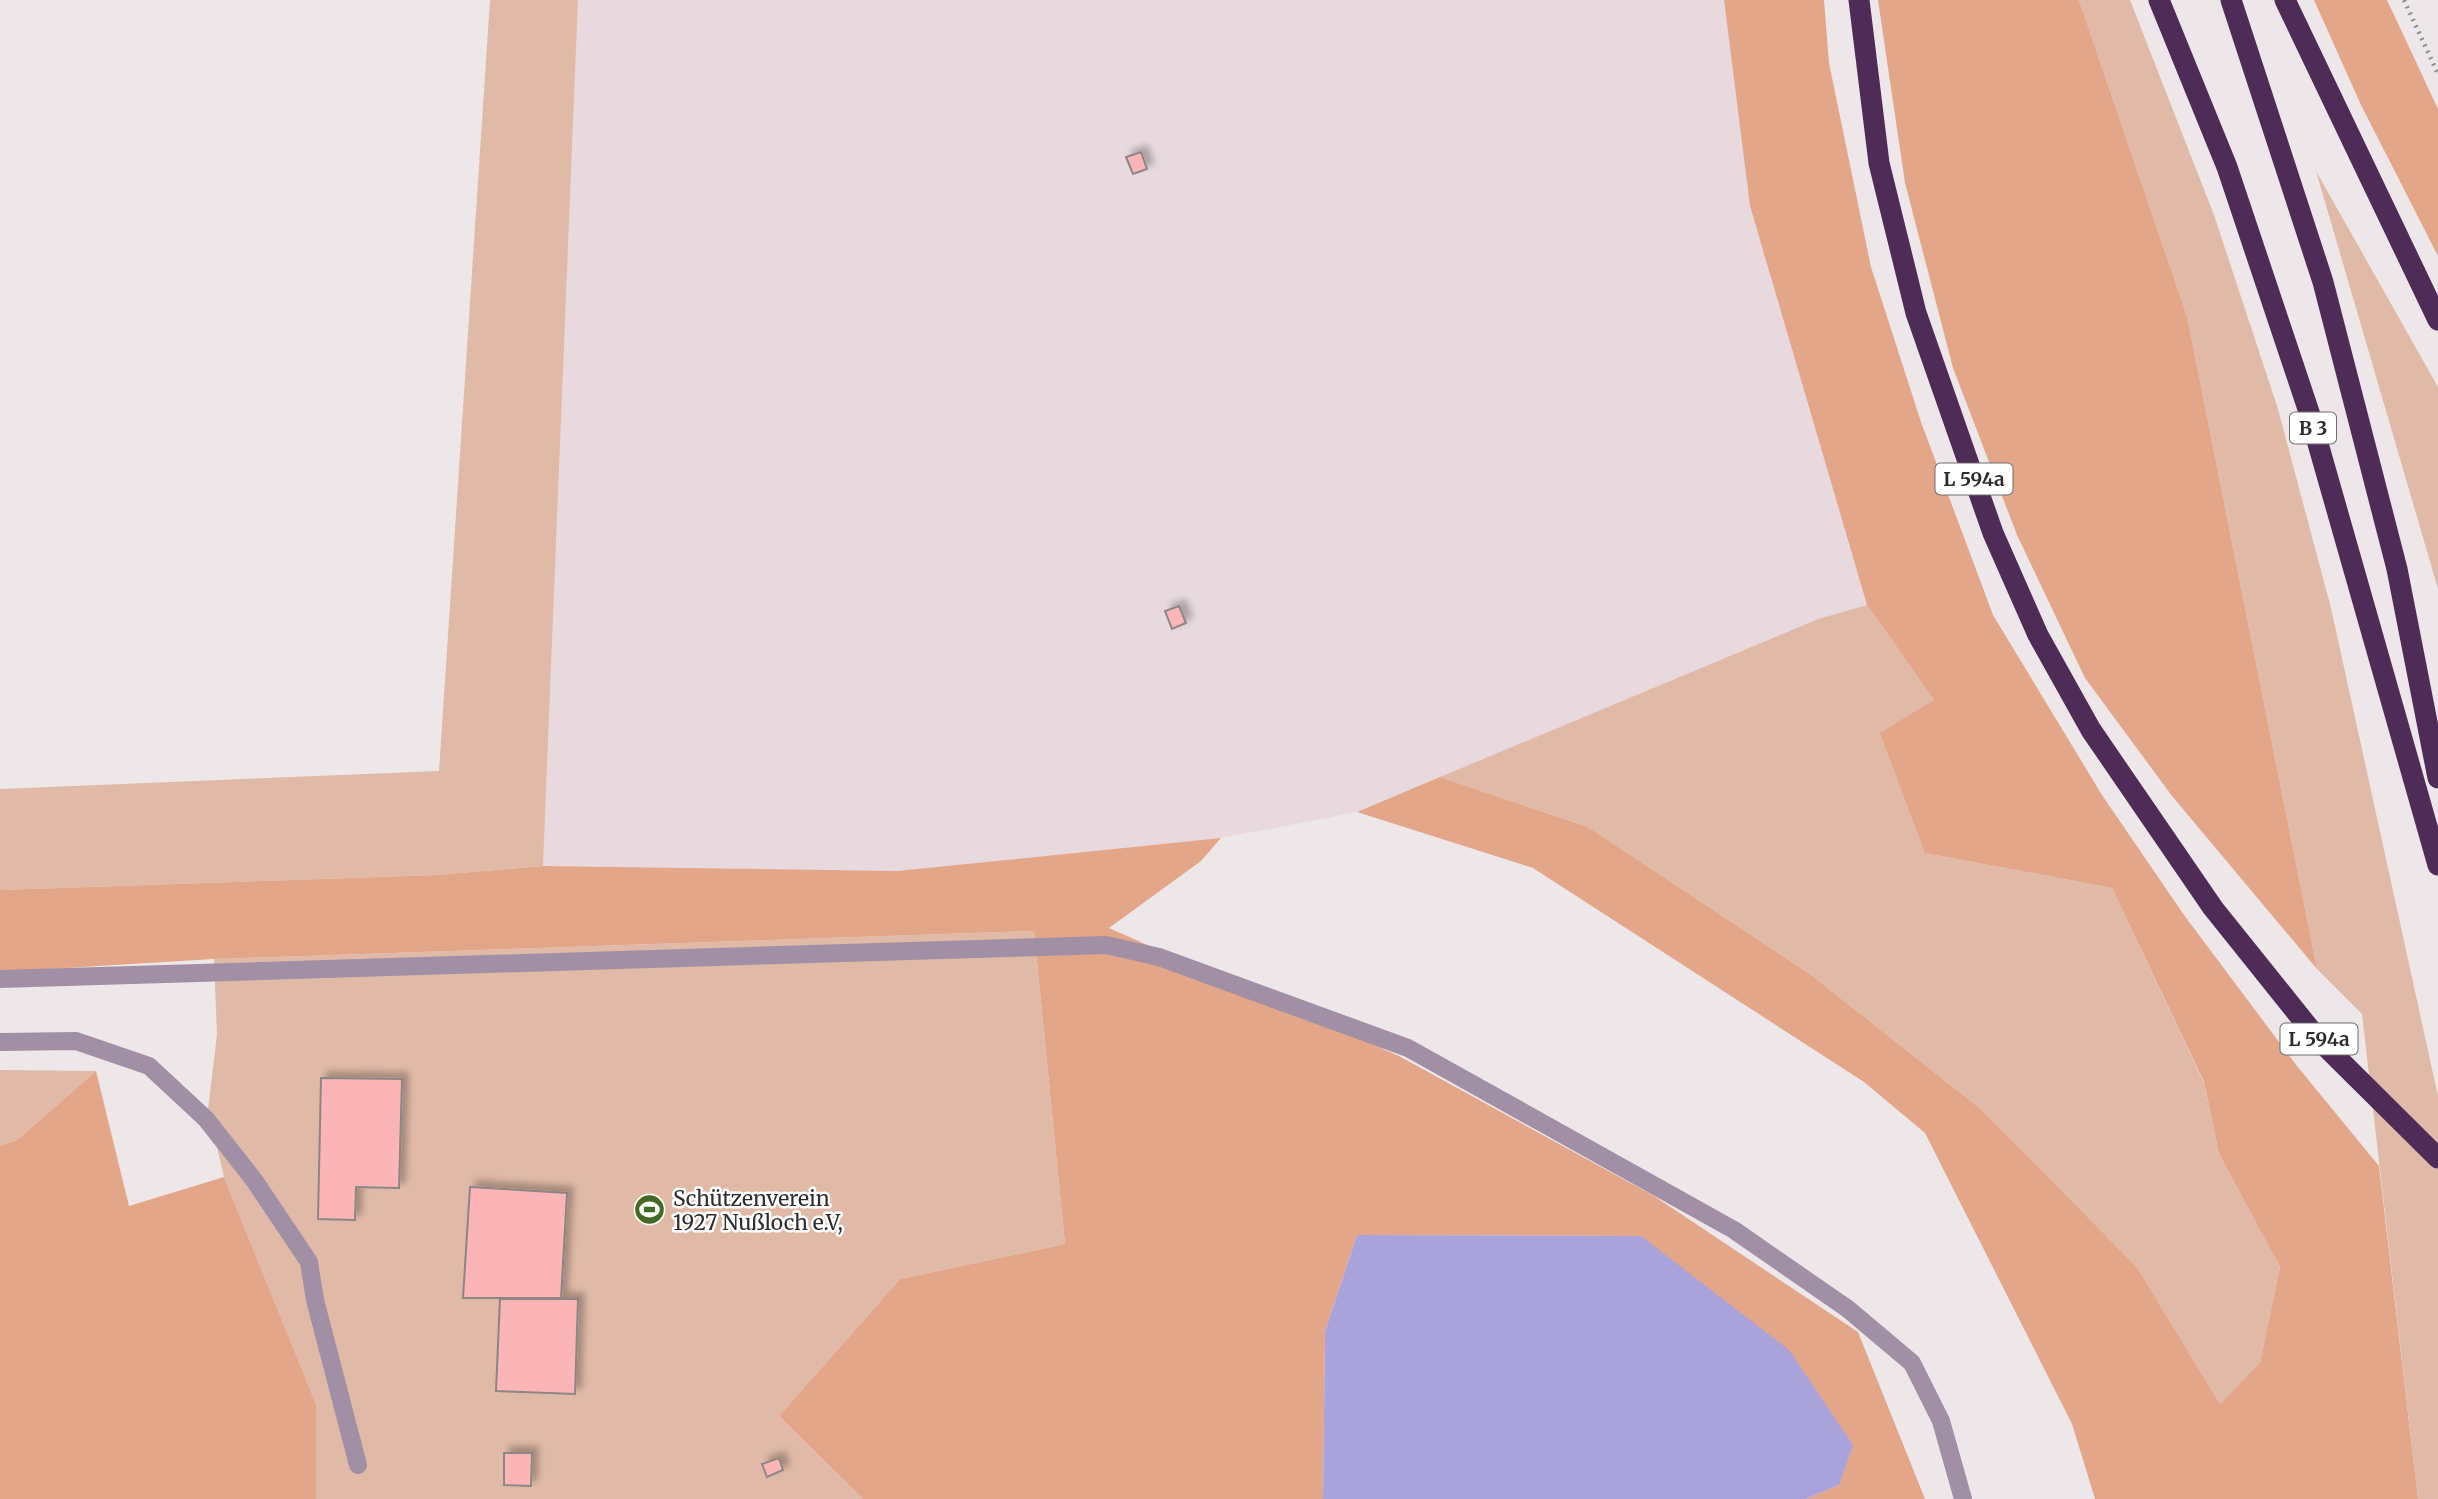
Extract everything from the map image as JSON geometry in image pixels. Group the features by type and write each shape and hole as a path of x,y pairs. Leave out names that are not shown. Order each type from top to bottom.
{"highway":[{"name":"L 594a","path":"1859,0 1879,163 1916,313 1993,533 2038,635 2091,730 2213,908 2318,1039 2438,1158"},
{"name":"B 3","path":"2158,0 2227,167 2309,412 2438,865"},
{"name":"B 3","path":"2231,0 2323,282 2397,569 2438,778"},
{"path":"2285,0 2438,320"}],"lane":[{"path":"0,979 1106,945 1159,957 1408,1048 1734,1230 1848,1309 1912,1363 1941,1421 1963,1499"},
{"path":"0,1042 76,1041 149,1066 206,1119 254,1180 309,1262 315,1300 358,1465"}],"path":[{"path":"2404,0 2438,74"}],"shaded area":[{"path":"490,0 578,0 543,866 437,875 0,890 0,789 439,771"},
{"path":"578,0 1724,0 1750,206 1867,605 1818,619 1357,812 1221,838 897,871 543,866"},
{"path":"1724,0 1824,0 1829,63 1871,267 1921,422 1993,615 2102,795 2184,915 2297,1066 2379,1166 2418,1499 2095,1499 2072,1424 1925,1133 1864,1082 1533,868 1357,812 1440,777 1588,827 1810,974 1982,1110 2137,1267 2220,1404 2260,1363 2280,1267 2219,1154 2204,1082 2112,888 1925,853 1880,733 1934,700 1867,605 1750,206"},
{"path":"1878,0 2079,0 2187,316 2317,969 2172,796 2085,678 2017,535 1953,368 1905,183"},
{"path":"2079,0 2130,0 2214,215 2278,409 2331,608 2438,1096 2438,1499 2418,1499 2362,1014 2317,969 2187,316"},
{"path":"2314,0 2387,0 2438,109 2438,256 2361,105"},
{"path":"2316,171 2438,387 2438,589"},
{"path":"1867,605 1934,700 1925,853 2112,888 2204,1083 2219,1154 2280,1267 2260,1364 2220,1404 2137,1267 1982,1110 1810,974 1588,827 1440,777 1818,619"},
{"path":"1221,838 1201,861 1109,928 1399,1056 1654,1196 1858,1332 1925,1499 1806,1499 1839,1485 1641,1236 1357,1235 1325,1331 1323,1499 863,1499 779,1416 900,1279 1065,1244 1034,931 214,959 0,972 0,890 437,875 543,866 897,871"},
{"name":"Schützenverein 1927 Nußloch e.V,","path":"1034,931 1065,1244 900,1279 779,1416 863,1499 316,1499 316,1404 224,1177 208,1109 217,1035 214,959"},
{"path":"0,1070 96,1071 17,1140 0,1146"},
{"path":"96,1071 129,1206 224,1177 316,1404 316,1499 0,1499 0,1146 17,1140"},
{"path":"1357,1235 1641,1236 1789,1350 1853,1445 1839,1485 1806,1499 1323,1499 1325,1331"}],"building":[{"path":"1141,152 1147,169 1133,174 1126,157"},
{"path":"1179,606 1186,623 1172,629 1165,611"},
{"path":"321,1078 402,1079 399,1188 356,1187 355,1220 318,1219"},
{"path":"470,1187 567,1193 561,1298 463,1298"},
{"path":"500,1299 578,1299 575,1394 496,1391"},
{"path":"504,1453 532,1453 531,1486 504,1485"},
{"path":"779,1458 783,1470 767,1477 762,1464"}],"place":[{"name":"Schützenverein 1927 Nußloch e.V,","path":"650,1210"}]}
